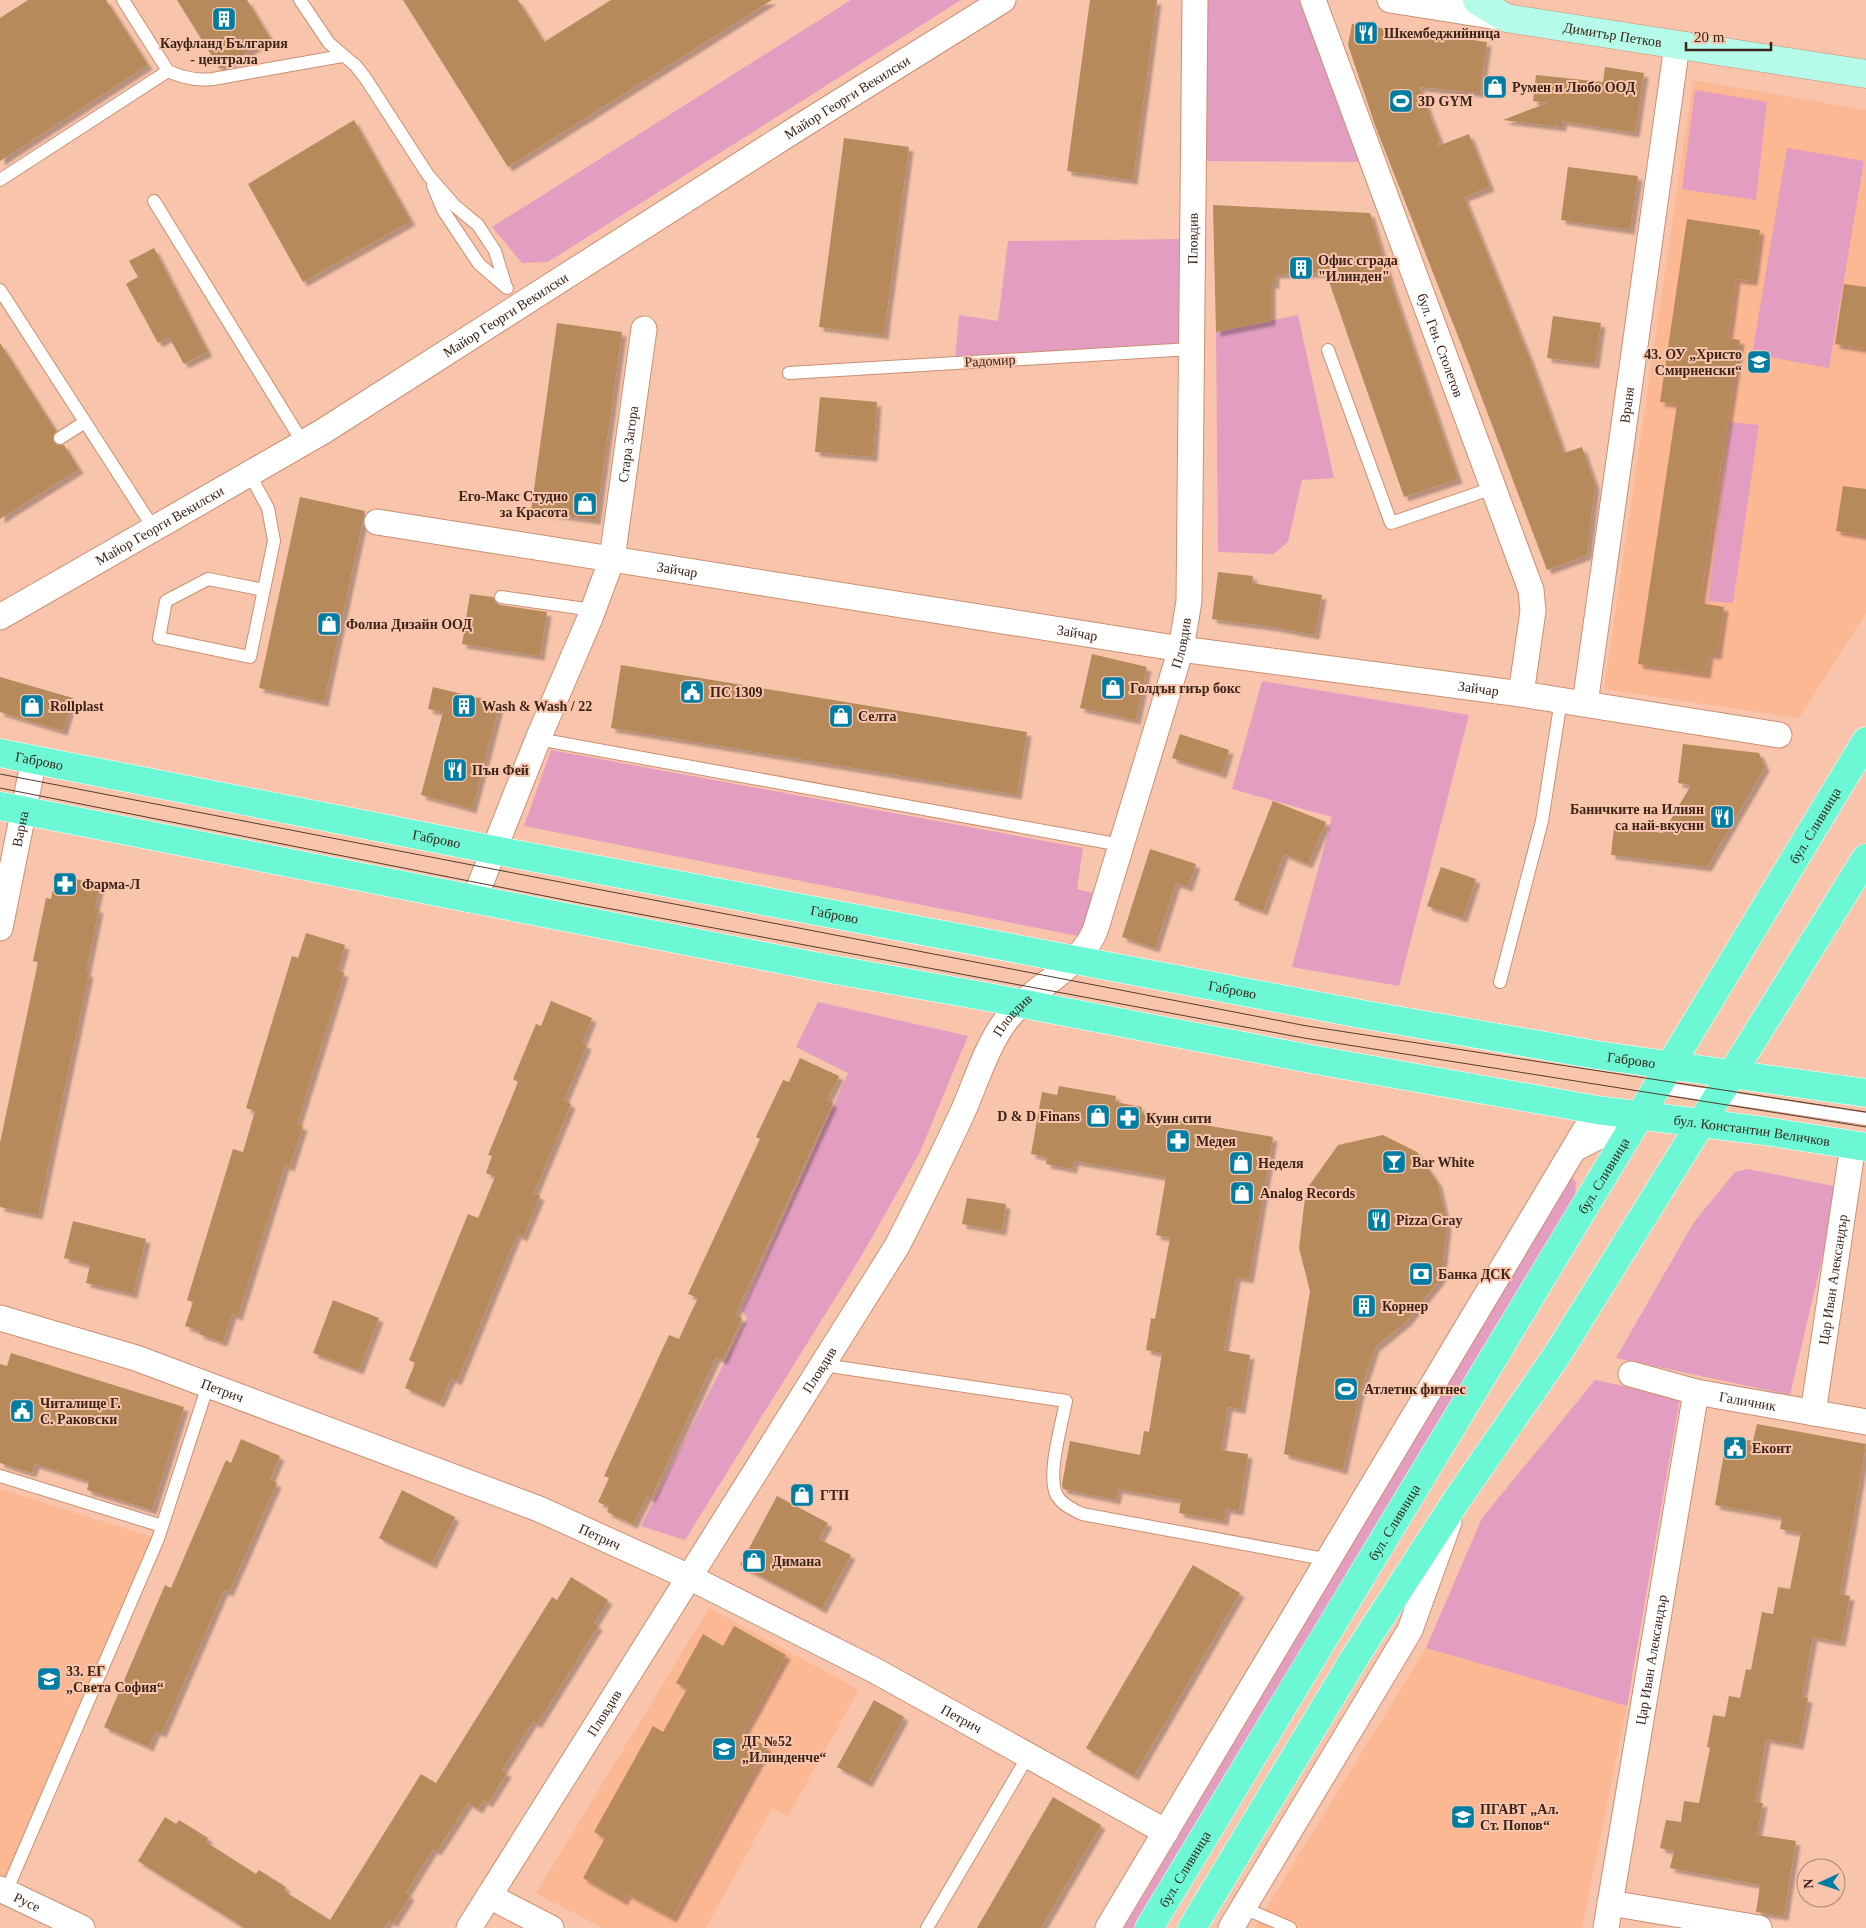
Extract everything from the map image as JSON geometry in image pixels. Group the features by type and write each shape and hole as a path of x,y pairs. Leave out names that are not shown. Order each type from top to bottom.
{"main road":[{"name":"бул. Сливница","path":"1149,1928 1866,741"},
{"name":"Габрово","path":"0,752 494,850 1075,961 1597,1055 1670,1064"},
{"path":"12,808 474,900 1021,1004 1597,1110 1639,1116"},
{"path":"1192,1928 1355,1657 1456,1501 1557,1355 1866,858"},
{"path":"1670,1064 1866,1093"},
{"name":"бул. Константин Величков","path":"1639,1116 1859,1146"}],"street":[{"name":"Майор Георги Векилски","path":"0,616 250,476 303,443 513,296 1003,0"},
{"name":"Пловдив","path":"469,1928 897,1246 935,1173 996,1037 1021,1004 1075,961 1090,943 1095,931 1182,649 1189,602 1195,0"},
{"name":"бул. Ген. Столетов","path":"1313,0 1533,601 1521,694"},
{"name":"Димитър Петков","path":"1390,0 1866,74"},
{"path":"1477,0 1506,18"},
{"name":"Враня","path":"1585,704 1677,45"},
{"name":"Стара Загора","path":"474,900 538,739 593,610 612,559 644,329"},
{"name":"Зайчар","path":"377,522 1182,649 1521,694 1779,735"},
{"name":"Варна","path":"0,928 12,808 34,759"},
{"path":"1108,1928 1330,1560 1597,1110"},
{"name":"бул. Сливница","path":"1574,1149 1639,1116"},
{"name":"Цар Иван Александър","path":"1813,1413 1859,1146"},
{"name":"Петрич","path":"0,1318 136,1358 539,1509 689,1577 874,1670 1166,1832"},
{"name":"Галичник","path":"1631,1374 1696,1392 1866,1422"},
{"name":"Цар Иван Александър","path":"1606,1928 1696,1392"},
{"path":"1238,1918 1410,1630 1456,1501"},
{"name":"Русе","path":"3,1891 82,1928"},
{"path":"490,1896 550,1928"},
{"path":"1610,1903 1759,1928"}],"lane":[{"path":"124,0 168,72 189,79 213,79 342,56"},
{"path":"300,0 329,43 356,66 366,79 428,174 455,206 478,225 495,252 513,296"},
{"path":"0,180 168,72"},
{"path":"428,174 443,210 479,264 513,296"},
{"path":"154,201 303,443"},
{"path":"0,290 154,529"},
{"name":"Радомир","path":"790,373 1191,349"},
{"path":"1328,350 1391,523 1493,488"},
{"path":"60,438 85,422"},
{"path":"250,476 268,508 274,541 264,590 250,657 159,638 166,601 208,579 264,590"},
{"path":"501,597 593,610"},
{"path":"1500,982 1542,821 1561,700"},
{"path":"538,739 1121,845"},
{"name":"бул. Константин Величков","path":"1656,1087 1866,1119"},
{"path":"823,1365 1066,1401 1052,1479 1057,1495 1067,1507 1082,1514 1330,1560"},
{"path":"3,1891 162,1526 208,1385"},
{"path":"0,1476 162,1526"},
{"path":"927,1928 1028,1756"},
{"path":"1238,1918 1290,1928"}],"shaded area":[{"path":"851,0 961,0 548,262 522,263 492,227"},
{"path":"1207,0 1302,0 1372,162 1203,161"},
{"name":"43. ОУ „Христо Смирненски“","path":"1693,80 1866,110 1866,613 1799,718 1604,689"},
{"path":"1695,90 1767,102 1756,200 1682,189"},
{"path":"1787,148 1864,161 1829,368 1752,354"},
{"path":"1185,239 1186,344 955,359 959,315 998,321 1008,241"},
{"path":"1298,315 1334,478 1302,480 1288,542 1273,554 1218,552 1216,332"},
{"path":"1731,422 1759,425 1733,603 1708,601"},
{"path":"1262,681 1469,715 1399,986 1292,967 1332,817 1232,789"},
{"path":"551,750 1083,848 1077,889 1096,894 1083,937 524,826"},
{"path":"818,1002 968,1036 920,1152 862,1255 685,1540 641,1526 747,1318 742,1311 848,1073 796,1047"},
{"path":"1748,1169 1839,1187 1790,1395 1616,1358 1694,1222 1735,1172"},
{"path":"1572,1177 1576,1182 1575,1196 1138,1928 1124,1928"},
{"path":"1595,1380 1680,1398 1627,1706 1426,1648 1482,1518"},
{"name":"33. ЕГ „Света София“","path":"0,1489 158,1539 38,1818 0,1889"},
{"name":"ДГ №52 „Илинденче“","path":"709,1608 859,1690 788,1816 772,1808 706,1928 602,1928 536,1893"},
{"name":"ПГАВТ „Ал. Ст. Попов“","path":"1426,1648 1627,1706 1582,1928 1254,1928"}],"building":[{"path":"28,0 106,0 148,65 0,161 0,18"},
{"name":"Кауфланд България - централа","path":"177,0 247,0 270,38 220,69"},
{"path":"403,0 518,0 544,42 611,0 772,0 508,167"},
{"path":"1090,0 1157,0 1133,180 1067,171"},
{"path":"1352,24 1487,42 1480,93 1419,87 1439,139 1438,146 1469,134 1490,187 1464,197 1530,360 1564,453 1582,447 1595,485 1587,555 1547,570 1467,359 1376,128 1348,45"},
{"path":"1605,67 1644,73 1635,133 1562,121 1562,127 1503,120 1547,103 1533,101 1536,75 1603,82"},
{"path":"354,120 411,221 303,282 248,184"},
{"path":"844,138 909,147 884,335 819,327"},
{"path":"1568,167 1638,176 1630,230 1561,220"},
{"path":"1213,205 1370,213 1392,287 1458,479 1404,497 1326,273 1275,274 1275,284 1271,284 1271,321 1216,332"},
{"path":"1687,219 1760,230 1753,281 1736,279 1728,338 1740,340 1700,603 1724,607 1717,655 1709,654 1706,674 1638,664 1677,404 1660,402"},
{"path":"154,248 208,352 184,364 169,337 158,343 126,284 138,277 129,261"},
{"path":"1844,284 1866,287 1866,349 1835,344"},
{"path":"1553,316 1601,323 1595,364 1547,358"},
{"path":"557,323 622,332 596,520 531,511"},
{"path":"0,343 56,431 53,435 53,442 57,445 64,445 79,469 0,519"},
{"path":"820,397 877,402 873,457 815,452"},
{"path":"1843,486 1866,489 1866,536 1836,531"},
{"path":"300,497 365,511 324,702 259,688"},
{"path":"1218,572 1253,576 1252,583 1322,595 1315,635 1212,619"},
{"path":"470,594 493,597 496,603 500,605 547,612 540,656 462,644"},
{"path":"1092,654 1147,667 1136,720 1080,708"},
{"path":"621,665 1027,732 1017,795 611,728"},
{"path":"0,677 73,698 63,731 0,712"},
{"path":"433,687 500,703 472,809 421,795 443,712 428,709"},
{"path":"1180,734 1229,750 1222,774 1172,758"},
{"path":"1683,744 1759,753 1765,767 1707,867 1611,855 1614,827 1663,833 1691,785 1678,783"},
{"path":"1273,801 1326,822 1308,864 1284,854 1263,911 1234,900"},
{"path":"1150,849 1196,864 1188,887 1176,883 1155,948 1122,937"},
{"path":"1441,867 1476,879 1463,918 1427,906"},
{"path":"56,875 100,884 95,908 99,909 86,972 89,973 38,1215 0,1207 0,1143 38,962 33,961 46,898 51,899"},
{"path":"306,933 345,945 338,970 344,973 297,1124 303,1126 290,1167 285,1165 238,1316 232,1314 223,1342 199,1334 200,1331 185,1326 193,1302 187,1300 233,1149 243,1152 255,1111 246,1108 292,956 298,958"},
{"path":"551,1001 592,1018 582,1043 587,1045 564,1100 571,1104 534,1193 540,1196 523,1237 517,1234 457,1381 451,1378 440,1403 405,1388 415,1363 409,1360 468,1214 478,1218 495,1177 486,1173 492,1156 488,1155 518,1082 513,1079 536,1024 541,1026"},
{"path":"800,1058 839,1076 827,1100 833,1103 735,1315 742,1318 723,1360 716,1357 651,1498 647,1496 633,1524 607,1512 609,1507 598,1502 609,1478 604,1476 669,1335 679,1339 698,1298 688,1294 760,1139 756,1137 783,1080 789,1082"},
{"path":"1059,1086 1116,1096 1115,1102 1142,1107 1141,1114 1273,1137 1249,1279 1236,1277 1224,1350 1250,1355 1241,1409 1228,1407 1221,1450 1248,1454 1239,1511 1226,1509 1224,1521 1179,1513 1181,1500 1118,1489 1116,1500 1063,1489 1062,1484 1070,1441 1140,1455 1144,1431 1149,1432 1162,1353 1146,1350 1151,1318 1155,1319 1170,1238 1156,1235 1166,1177 1074,1161 1073,1169 1046,1164 1047,1157 1031,1154 1042,1092 1057,1095"},
{"name":"Корнер","path":"1383,1135 1417,1152 1438,1183 1447,1225 1441,1278 1407,1321 1375,1347 1359,1396 1343,1470 1284,1454 1310,1291 1299,1248 1306,1190 1338,1145"},
{"path":"967,1198 1006,1204 1002,1231 962,1224"},
{"path":"73,1221 146,1239 133,1294 86,1283 90,1265 64,1258"},
{"path":"333,1300 379,1318 359,1370 313,1353"},
{"path":"11,1353 184,1407 152,1510 87,1490 89,1481 35,1464 32,1473 0,1463 0,1364 7,1366"},
{"path":"1757,1424 1866,1444 1840,1594 1850,1596 1841,1642 1813,1637 1802,1697 1808,1698 1799,1745 1766,1739 1755,1802 1763,1803 1757,1835 1796,1841 1784,1916 1756,1912 1760,1885 1670,1868 1674,1851 1660,1848 1666,1820 1681,1822 1684,1801 1699,1803 1710,1748 1707,1747 1713,1715 1725,1717 1729,1696 1740,1698 1746,1669 1751,1670 1762,1612 1773,1614 1778,1587 1790,1589 1801,1533 1780,1529 1782,1517 1715,1505 1727,1436 1753,1441"},
{"path":"241,1439 280,1456 270,1480 277,1483 229,1592 224,1590 162,1733 156,1731 149,1747 104,1727 165,1585 171,1588 226,1460 231,1463"},
{"path":"402,1490 455,1517 432,1564 379,1538"},
{"path":"777,1496 828,1523 819,1539 851,1555 822,1609 740,1565"},
{"path":"1193,1565 1240,1593 1134,1776 1086,1748"},
{"path":"571,1577 608,1600 594,1623 598,1626 537,1724 533,1721 502,1770 507,1773 488,1803 484,1800 478,1809 468,1803 437,1851 433,1849 406,1893 410,1896 393,1923 389,1920 384,1928 245,1928 138,1861 165,1817 176,1824 179,1820 208,1838 206,1842 256,1874 259,1870 286,1887 284,1891 330,1920 421,1774 436,1783 552,1597 557,1600"},
{"path":"734,1626 786,1655 743,1733 767,1747 672,1918 627,1894 623,1901 583,1878 605,1838 594,1832 653,1726 663,1732 687,1689 676,1683 703,1634 723,1646"},
{"path":"874,1700 904,1717 868,1783 837,1767"},
{"path":"1053,1797 1101,1825 1041,1928 977,1928"}],"tram line":[{"path":"0,774 1307,1026 1866,1112"},
{"path":"0,788 585,904 1304,1038 1866,1127"}],"place":[{"name":"Кауфланд България - централа","path":"224,19"},
{"name":"Шкембеджийница","path":"1366,33"},
{"name":"Румен и Любо ООД","path":"1495,87"},
{"name":"3D GYM","path":"1401,101"},
{"name":"Офис сграда \"Илинден\"","path":"1301,268"},
{"name":"43. ОУ „Христо Смирненски“","path":"1759,362"},
{"name":"Eго-Макс Студио за Красота","path":"585,504"},
{"name":"Фолиа Дизайн ООД","path":"329,624"},
{"name":"Голдън гиър бокс","path":"1113,688"},
{"name":"ПС 1309","path":"692,692"},
{"name":"Rollplast","path":"32,706"},
{"name":"Wash & Wash / 22","path":"464,706"},
{"name":"Селта","path":"841,716"},
{"name":"Пън Фей","path":"455,770"},
{"name":"Баничките на Илиян са най-вкусни","path":"1722,817"},
{"name":"Фарма-Л","path":"65,884"},
{"name":"D & D Finans","path":"1098,1116"},
{"name":"Куин сити","path":"1128,1118"},
{"name":"Медея","path":"1178,1141"},
{"name":"Bar White","path":"1394,1162"},
{"name":"Неделя","path":"1241,1163"},
{"name":"Analog Records","path":"1242,1193"},
{"name":"Pizza Gray","path":"1379,1220"},
{"name":"Банка ДСК","path":"1421,1274"},
{"name":"Корнер","path":"1364,1306"},
{"name":"Атлетик фитнес","path":"1346,1389"},
{"name":"Читалище Г. С. Раковски","path":"22,1411"},
{"name":"Еконт","path":"1735,1448"},
{"name":"ГТП","path":"802,1495"},
{"name":"Димана","path":"754,1561"},
{"name":"33. ЕГ „Света София“","path":"49,1679"},
{"name":"ДГ №52 „Илинденче“","path":"724,1749"},
{"name":"ПГАВТ „Ал. Ст. Попов“","path":"1463,1817"}]}
